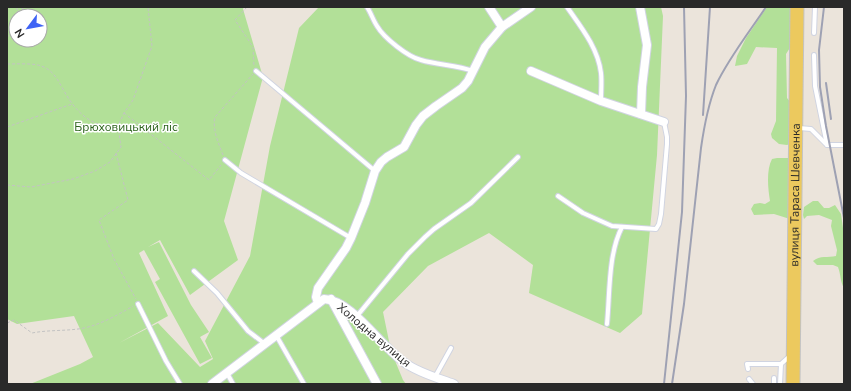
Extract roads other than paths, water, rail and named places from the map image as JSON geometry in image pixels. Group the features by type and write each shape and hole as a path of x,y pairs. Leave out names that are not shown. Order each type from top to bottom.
{"main road":[{"name":"вулиця Тараса Шевченка","path":"794,384 798,7"}],"street":[{"path":"489,7 502,27"},
{"name":"Холодна вулиця","path":"318,303 316,297 318,288 352,238 375,171 384,159 404,147 423,116 462,88 474,71 486,47 502,27 531,7"},
{"path":"640,7 647,45 642,87 641,114"},
{"path":"531,71 601,100 664,122"},
{"name":"Холодна вулиця","path":"212,384 318,303 324,299 331,299 357,317 405,363 454,384"},
{"path":"331,299 377,384"}],"lane":[{"path":"367,7 381,32 414,58 458,66 474,71"},
{"path":"567,7 588,38 597,55 601,73 601,100"},
{"path":"814,33 815,7"},
{"path":"814,55 815,86 826,145"},
{"path":"256,71 375,171"},
{"path":"558,196 575,208 612,226 653,229 658,227 667,144 664,122"},
{"path":"796,128 811,129 826,145 844,145"},
{"path":"357,317 416,246 434,229 471,203 518,157"},
{"path":"225,160 241,173 352,238"},
{"path":"607,324 613,252 617,237 622,227"},
{"path":"194,270 217,293 248,331 264,344"},
{"path":"138,304 180,384"},
{"path":"276,335 304,384"},
{"path":"435,376 451,348"},
{"path":"748,369 748,364 774,367 781,364 794,352"},
{"path":"780,384 781,364"},
{"path":"227,373 233,384"},
{"path":"774,378 774,384"},
{"path":"749,379 753,384"}],"railway":[{"path":"664,384 682,212 686,96 684,7"},
{"path":"703,115 710,7"},
{"path":"672,384 684,304 705,124 713,93 721,75 766,7"},
{"path":"824,7 819,50 820,87 844,218"},
{"path":"826,83 831,119"}],"park label":[{"name":"Брюховицький ліс","path":"126,127"}]}
